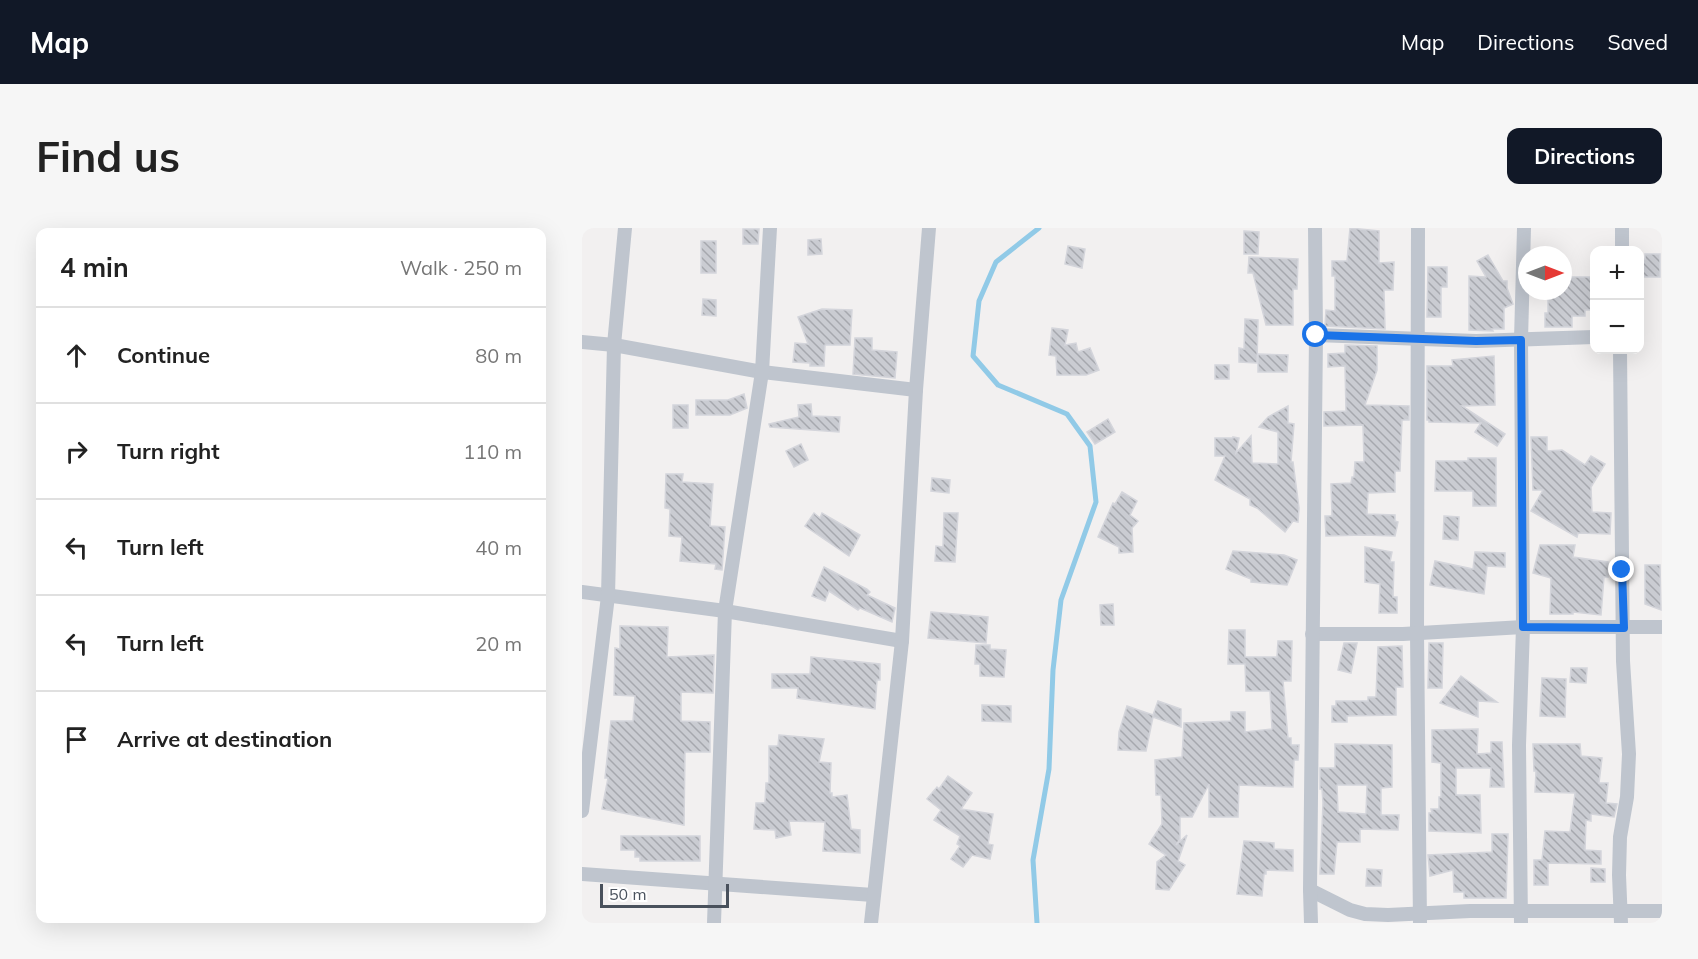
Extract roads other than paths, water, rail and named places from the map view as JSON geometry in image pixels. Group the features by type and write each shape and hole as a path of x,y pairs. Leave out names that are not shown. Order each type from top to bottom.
{"street":[{"path":"582,811 608,596 614,345 625,228"},
{"path":"714,923 725,611 762,372 770,228"},
{"path":"871,923 902,640 916,390 929,228"},
{"path":"1311,923 1316,228"},
{"path":"1418,228 1417,633 1420,918"},
{"path":"1521,917 1518,841 1523,627 1521,340 1524,228"},
{"path":"1622,228 1622,246"},
{"path":"1316,335 1521,340 1590,337"},
{"path":"582,342 614,345 762,372 916,390"},
{"path":"1620,354 1625,697 1629,754 1627,797 1620,837 1618,875 1621,917"},
{"path":"582,592 725,611 902,640"},
{"path":"1312,634 1417,633 1523,627 1662,627"},
{"path":"582,874 873,895"},
{"path":"1310,890 1350,910 1365,914 1420,918 1470,911 1521,917 1621,917 1662,911"}],"waterway":[{"path":"1037,923 1033,860 1049,769 1053,670 1061,600 1096,502 1090,446 1067,414 998,385 973,356 979,301 996,262 1039,228"}]}
